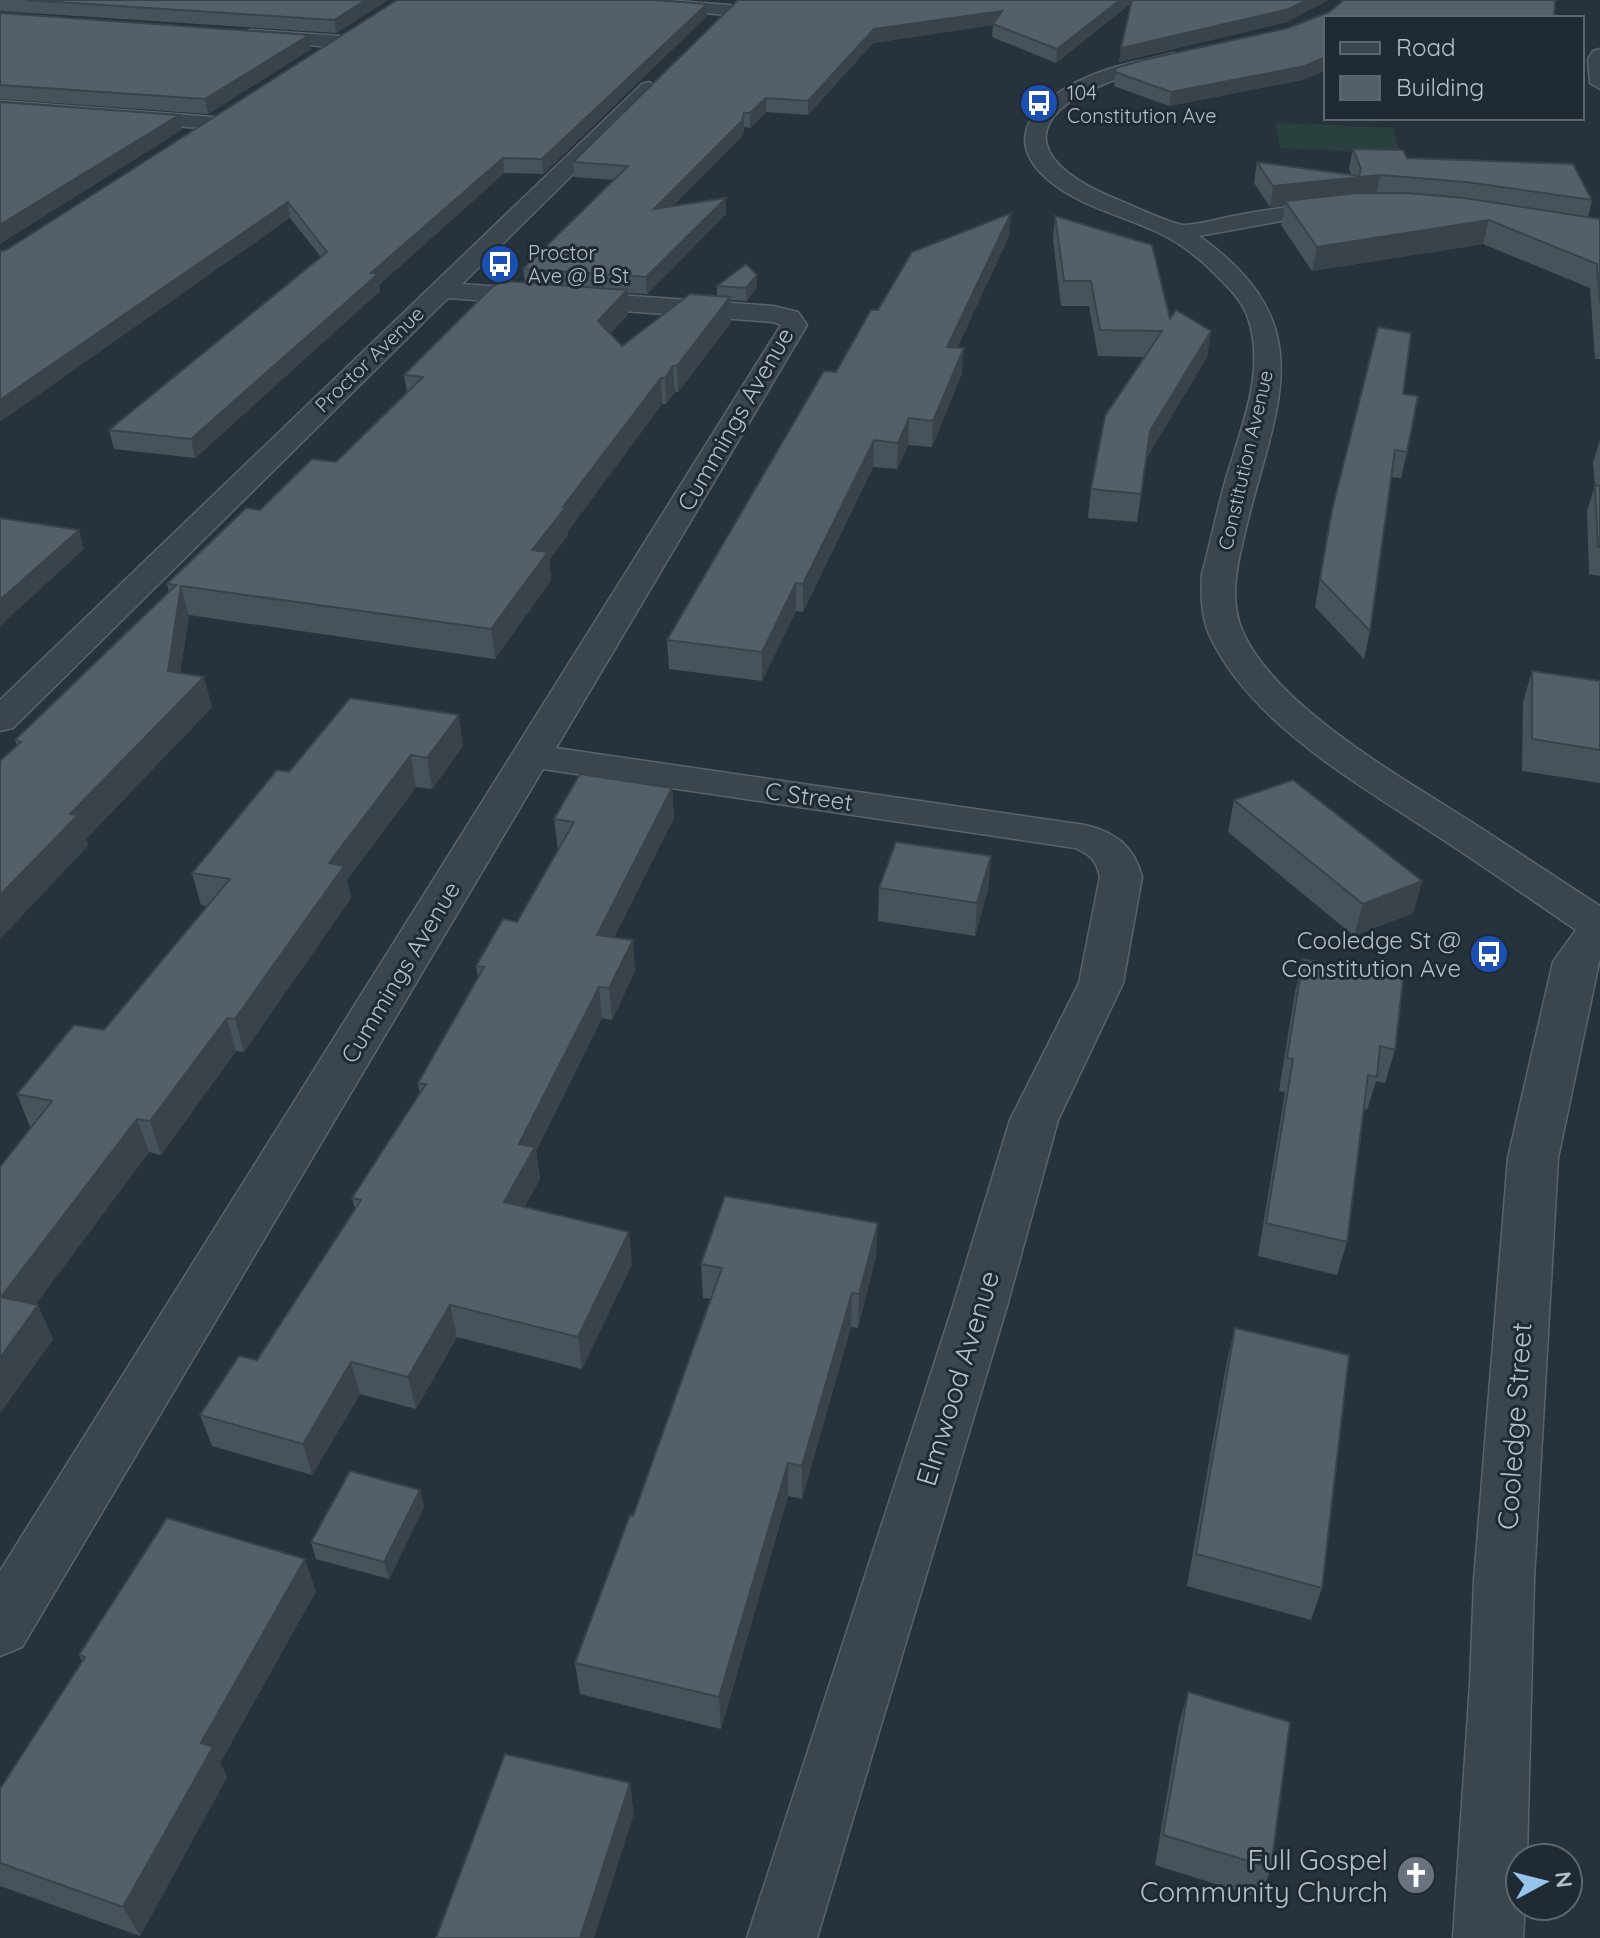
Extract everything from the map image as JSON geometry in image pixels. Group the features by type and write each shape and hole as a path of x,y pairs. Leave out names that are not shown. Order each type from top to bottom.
{"street":[{"path":"589,0 735,5"},
{"path":"708,31 735,5"},
{"path":"232,34 341,42"},
{"name":"Constitution Avenue","path":"1199,53 1113,74 1079,88 1050,108 1032,135 1033,149 1044,165 1062,181 1196,244 1249,297 1259,313 1268,341 1267,383 1219,574 1217,603 1230,640 1255,675 1290,711 1345,755 1391,789 1600,926"},
{"path":"1600,55 1597,59 1600,83"},
{"name":"Proctor Avenue","path":"0,720 664,73"},
{"path":"0,107 214,123"},
{"path":"1178,233 1310,209 1365,206"},
{"name":"Cummings Avenue","path":"0,1627 794,323 789,318 439,290"},
{"name":"C Street","path":"533,756 1085,837"},
{"name":"Elmwood Avenue","path":"782,1938 980,1306 1034,1120 1101,983 1114,930 1121,877 1117,861 1105,846 1085,837"},
{"name":"Cooledge Street","path":"1488,1938 1502,1684 1504,1580 1533,1158 1575,962 1600,926"}],"green space":[{"path":"1276,123 1393,128 1400,154 1280,148"}],"building":[{"path":"26,0 366,0 334,20"},
{"path":"397,0 655,0 707,4 542,159 503,158 371,273 378,274 191,439 109,430 327,252 288,202 0,400 0,251"},
{"path":"738,0 1120,0 1057,49 993,24 1002,11 874,29 808,101 766,98 750,113 744,113 742,121 654,209 726,198 646,277 523,269 628,166 573,162"},
{"path":"1132,0 1307,0 1289,9 1121,48"},
{"path":"1344,0 1555,0 1554,16 1324,16 1324,58 1305,66 1171,92 1115,72 1116,68 1143,60 1288,28 1329,12"},
{"path":"0,13 309,35 205,99 0,85"},
{"path":"0,102 179,115 0,225"},
{"path":"1353,149 1403,150 1407,158 1573,164 1592,200 1466,182 1380,175 1273,186 1257,162 1359,176 1361,169"},
{"path":"1356,193 1464,198 1600,219 1600,303 1597,264 1489,220 1317,247 1285,201"},
{"path":"1011,213 947,347 964,348 933,421 909,418 898,443 874,440 803,584 796,583 762,652 667,640 824,371 836,372 871,310 878,310 912,252"},
{"path":"1055,216 1152,245 1170,319 1176,310 1211,331 1150,431 1141,494 1091,489 1105,416 1162,331 1100,330 1091,281 1064,281"},
{"path":"746,264 757,275 746,288 717,286"},
{"path":"503,281 627,290 598,321 622,346 690,294 730,297 677,366 661,378 532,550 548,552 491,629 181,586 168,671 204,677 70,814 78,815 0,895 0,761 21,742 15,740 176,585 167,584 246,508 260,510 312,459 336,462 423,377 404,375 493,286"},
{"path":"1378,327 1411,333 1403,394 1418,396 1407,452 1395,450 1370,631 1320,579 1332,510"},
{"path":"1595,485 1600,486 1600,547 1598,547"},
{"path":"0,518 79,530 0,600"},
{"path":"1532,671 1600,681 1600,750 1532,739"},
{"path":"350,698 459,715 427,758 411,755 329,863 344,866 235,1019 227,1018 150,1121 137,1119 1,1297 38,1305 0,1358 0,1167 52,1101 17,1094 74,1025 104,1030 230,879 192,873 277,770 289,772"},
{"path":"580,774 672,788 597,935 633,940 609,988 599,987 519,1144 535,1147 504,1202 629,1232 578,1337 450,1305 408,1377 351,1362 303,1444 200,1415 239,1356 257,1360 361,1200 352,1198 426,1084 418,1083 484,967 476,966 503,919 517,922 574,822 554,819"},
{"path":"1293,780 1422,881 1363,904 1234,800"},
{"path":"896,842 991,856 977,903 879,888"},
{"path":"1303,959 1403,979 1395,1050 1380,1046 1377,1077 1368,1075 1347,1242 1266,1223 1293,1059 1287,1058"},
{"path":"725,1196 878,1223 859,1294 852,1293 802,1466 788,1463 719,1697 575,1663 630,1515 633,1516 722,1268 701,1264"},
{"path":"1235,1328 1349,1355 1322,1588 1196,1554"},
{"path":"350,1471 420,1490 384,1562 311,1542"},
{"path":"167,1518 305,1559 201,1743 213,1747 123,1907 0,1863 0,1789 85,1657 79,1655"},
{"path":"1188,1692 1290,1722 1271,1868 1163,1835"},
{"path":"505,1754 630,1783 580,1938 436,1938"}],"place":[{"name":"104 Constitution Ave","path":"1039,103"},
{"name":"Proctor Ave @ B St","path":"500,264"},
{"name":"Cooledge St @ Constitution Ave","path":"1489,954"},
{"name":"Full Gospel Community Church","path":"1416,1875"}]}
